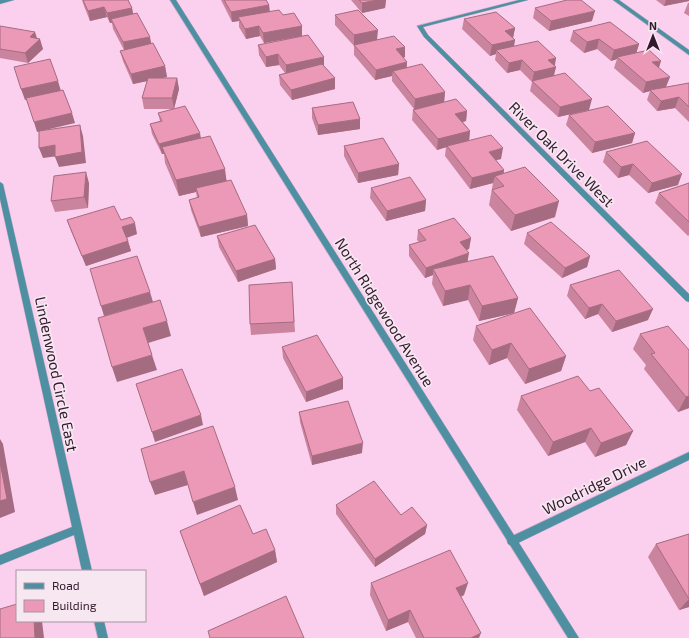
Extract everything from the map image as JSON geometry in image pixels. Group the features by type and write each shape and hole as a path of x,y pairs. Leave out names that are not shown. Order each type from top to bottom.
{"street":[{"path":"0,2 11,0"},
{"name":"North Ridgewood Avenue","path":"173,0 574,638"},
{"name":"River Oak Drive West","path":"525,0 420,26 426,36 689,299"},
{"path":"616,0 689,53"},
{"name":"Lindenwood Circle East","path":"0,184 76,530 87,570"},
{"name":"Woodridge Drive","path":"512,541 689,456"},
{"path":"0,560 76,530"},
{"path":"99,622 103,638"}],"building":[{"path":"83,0 128,0 132,8 107,13 104,7 88,11"},
{"path":"224,0 266,0 269,5 231,12"},
{"path":"359,0 378,0 362,3"},
{"path":"567,0 581,0 595,11 551,21 535,8"},
{"path":"279,10 283,15 294,13 302,26 263,33 259,26 245,29 238,17"},
{"path":"358,10 378,30 354,35 335,15"},
{"path":"496,12 515,28 505,31 515,40 492,45 464,19"},
{"path":"137,13 150,37 123,42 111,19"},
{"path":"610,22 639,44 614,50 599,39 587,42 573,31"},
{"path":"0,26 35,32 30,37 40,39 25,53 0,49"},
{"path":"308,35 324,57 286,65 278,54 266,57 258,45"},
{"path":"394,36 405,47 396,49 407,62 376,70 354,45"},
{"path":"538,41 556,58 548,60 556,67 534,72 522,60 509,63 496,50"},
{"path":"153,43 165,66 131,74 120,51"},
{"path":"649,50 661,61 652,62 670,77 646,82 617,57"},
{"path":"50,59 58,81 21,89 14,67"},
{"path":"322,64 335,78 291,90 279,75"},
{"path":"422,64 445,92 415,99 393,71"},
{"path":"565,73 592,99 560,107 532,81"},
{"path":"148,78 177,78 172,98 142,98"},
{"path":"689,83 689,107 679,97 661,101 650,90"},
{"path":"63,90 72,113 34,122 26,98"},
{"path":"456,99 467,111 455,114 470,131 438,139 413,110"},
{"path":"353,102 360,119 318,125 312,108"},
{"path":"185,106 200,133 159,144 150,124 162,121 158,113"},
{"path":"608,106 635,133 595,142 569,115"},
{"path":"80,125 82,152 55,157 55,145 39,148 39,131"},
{"path":"491,135 503,148 489,152 504,170 472,178 447,146"},
{"path":"210,136 225,169 176,180 162,147"},
{"path":"383,138 399,164 358,173 344,146"},
{"path":"647,141 682,174 652,183 633,164 621,167 606,152"},
{"path":"525,167 559,201 515,215 492,190 504,186 495,176"},
{"path":"86,172 84,197 51,201 54,176"},
{"path":"410,177 426,200 387,211 371,188"},
{"path":"231,180 247,215 199,227 189,200 199,197 196,188"},
{"path":"689,183 689,222 659,193"},
{"path":"114,206 121,220 131,217 135,223 122,227 128,241 82,256 67,220"},
{"path":"454,218 471,238 460,242 469,253 426,268 409,245 426,240 418,230"},
{"path":"551,222 590,256 565,268 527,233"},
{"path":"255,225 275,259 236,271 217,236"},
{"path":"137,256 150,292 101,306 90,269"},
{"path":"493,256 518,298 482,306 470,285 445,291 433,269"},
{"path":"619,270 653,309 616,321 602,304 589,308 570,285"},
{"path":"292,282 294,322 250,324 249,285"},
{"path":"160,300 167,321 143,328 152,355 112,367 98,318"},
{"path":"530,308 566,356 529,369 511,343 492,350 476,326"},
{"path":"668,326 689,350 689,396 686,397 651,354 655,353 640,334"},
{"path":"317,335 343,378 306,392 282,347"},
{"path":"182,369 201,415 152,432 136,384"},
{"path":"578,376 590,391 599,388 633,431 601,443 591,428 553,442 521,396"},
{"path":"348,401 363,443 312,456 299,412"},
{"path":"213,426 235,487 193,502 184,471 150,482 141,449"},
{"path":"0,462 7,499 0,501"},
{"path":"374,481 401,515 412,507 427,525 375,559 336,505"},
{"path":"240,505 253,534 266,529 275,550 200,584 180,531"},
{"path":"689,534 689,599 656,544"},
{"path":"450,550 468,583 456,588 481,633 471,638 424,638 410,610 388,620 371,583"},
{"path":"286,596 304,638 210,638 208,631"},
{"path":"16,604 16,622 34,622 35,638 0,638 0,609"}]}
